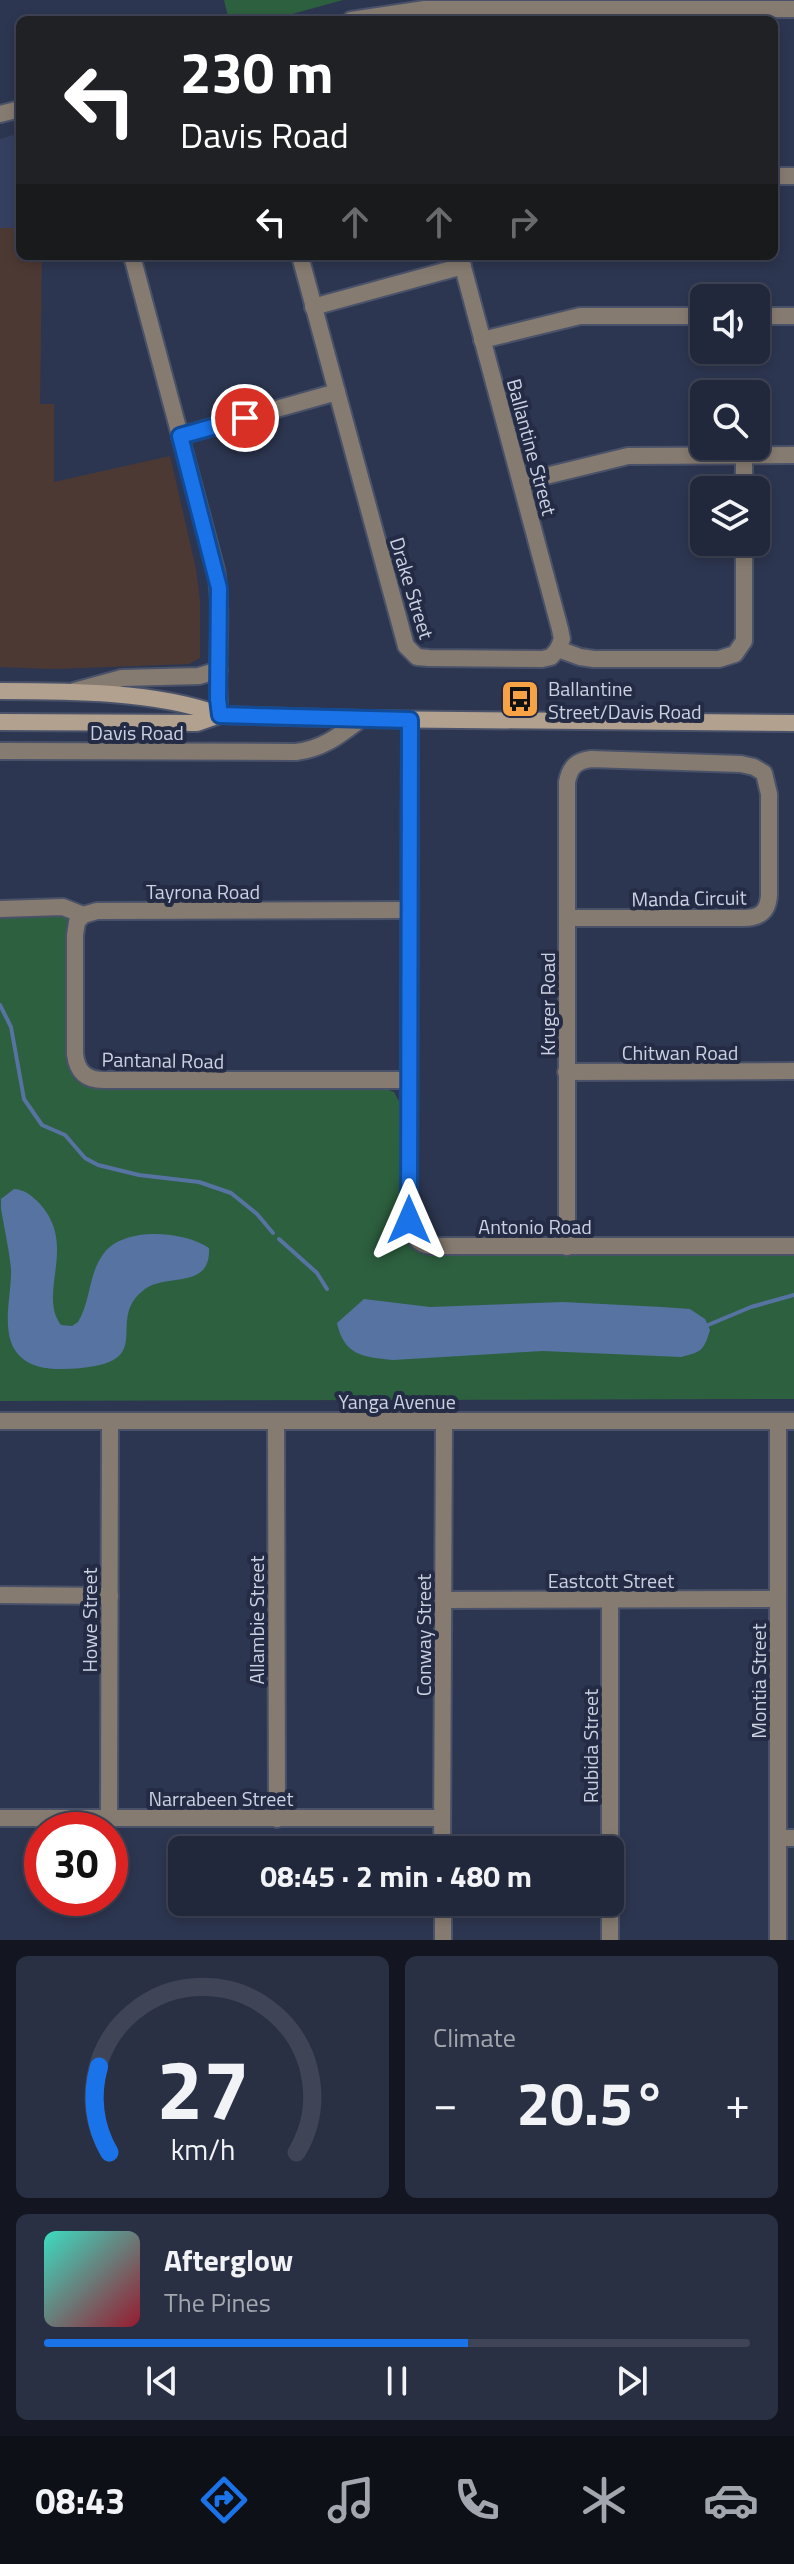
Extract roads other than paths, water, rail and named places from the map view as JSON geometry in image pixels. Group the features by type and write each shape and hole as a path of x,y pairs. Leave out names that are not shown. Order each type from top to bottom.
{"main road":[{"name":"Davis Road","path":"0,691 72,692 188,706 220,715 794,723"},
{"name":"Davis Road","path":"0,722 197,723 220,715"}],"street":[{"path":"397,16 447,4 794,9"},
{"path":"133,260 219,588 220,715"},
{"name":"Drake Street","path":"301,260 402,636 409,651 422,658 542,659 551,657 558,649 594,659 731,657 740,650 744,632 744,556"},
{"path":"313,307 462,261"},
{"name":"Ballantine Street","path":"462,261 560,629 562,639 558,649"},
{"path":"482,340 580,316 690,316"},
{"path":"770,316 794,316"},
{"path":"180,436 337,392"},
{"path":"521,482 628,456 690,455"},
{"path":"770,455 794,455"},
{"path":"72,692 122,678 199,676 219,670"},
{"name":"Davis Road","path":"0,751 310,751 329,743 361,719"},
{"name":"Antonio Road","path":"410,720 409,1220 412,1235 431,1246 794,1246"},
{"name":"Manda Circuit","path":"567,918 752,918 764,912 769,895 769,794 767,777 759,769 741,764 596,759 574,764"},
{"name":"Kruger Road","path":"567,1247 567,782 574,764"},
{"name":"Tayrona Road","path":"0,909 63,907 83,915 97,911 409,910"},
{"name":"Pantanal Road","path":"83,915 77,922 75,935 75,1054 78,1068 87,1077 104,1080 409,1080"},
{"name":"Chitwan Road","path":"566,1072 794,1071"},
{"name":"Yanga Avenue","path":"0,1421 786,1421"},
{"name":"Howe Street","path":"109,1812 110,1421"},
{"name":"Allambie Street","path":"276,1421 277,1819"},
{"name":"Conway Street","path":"442,1836 444,1421"},
{"name":"Montia Street","path":"778,1940 786,1838 778,1599 786,1421"},
{"path":"0,1595 110,1596"},
{"name":"Eastcott Street","path":"444,1600 778,1599"},
{"name":"Rubida Street","path":"610,1600 610,1940"},
{"name":"Narrabeen Street","path":"0,1818 24,1818"},
{"name":"Narrabeen Street","path":"128,1818 442,1818"},
{"path":"443,1916 443,1940"}],"waterway":[{"path":"0,1005 11,1027 24,1099 42,1125 65,1135 85,1158 98,1165 139,1175 199,1182 231,1193 257,1214 273,1233"},
{"path":"279,1239 317,1273 327,1289"},
{"path":"708,1325 751,1307 794,1295"}],"place":[{"name":"Ballantine Street/Davis Road","path":"520,699"}]}
